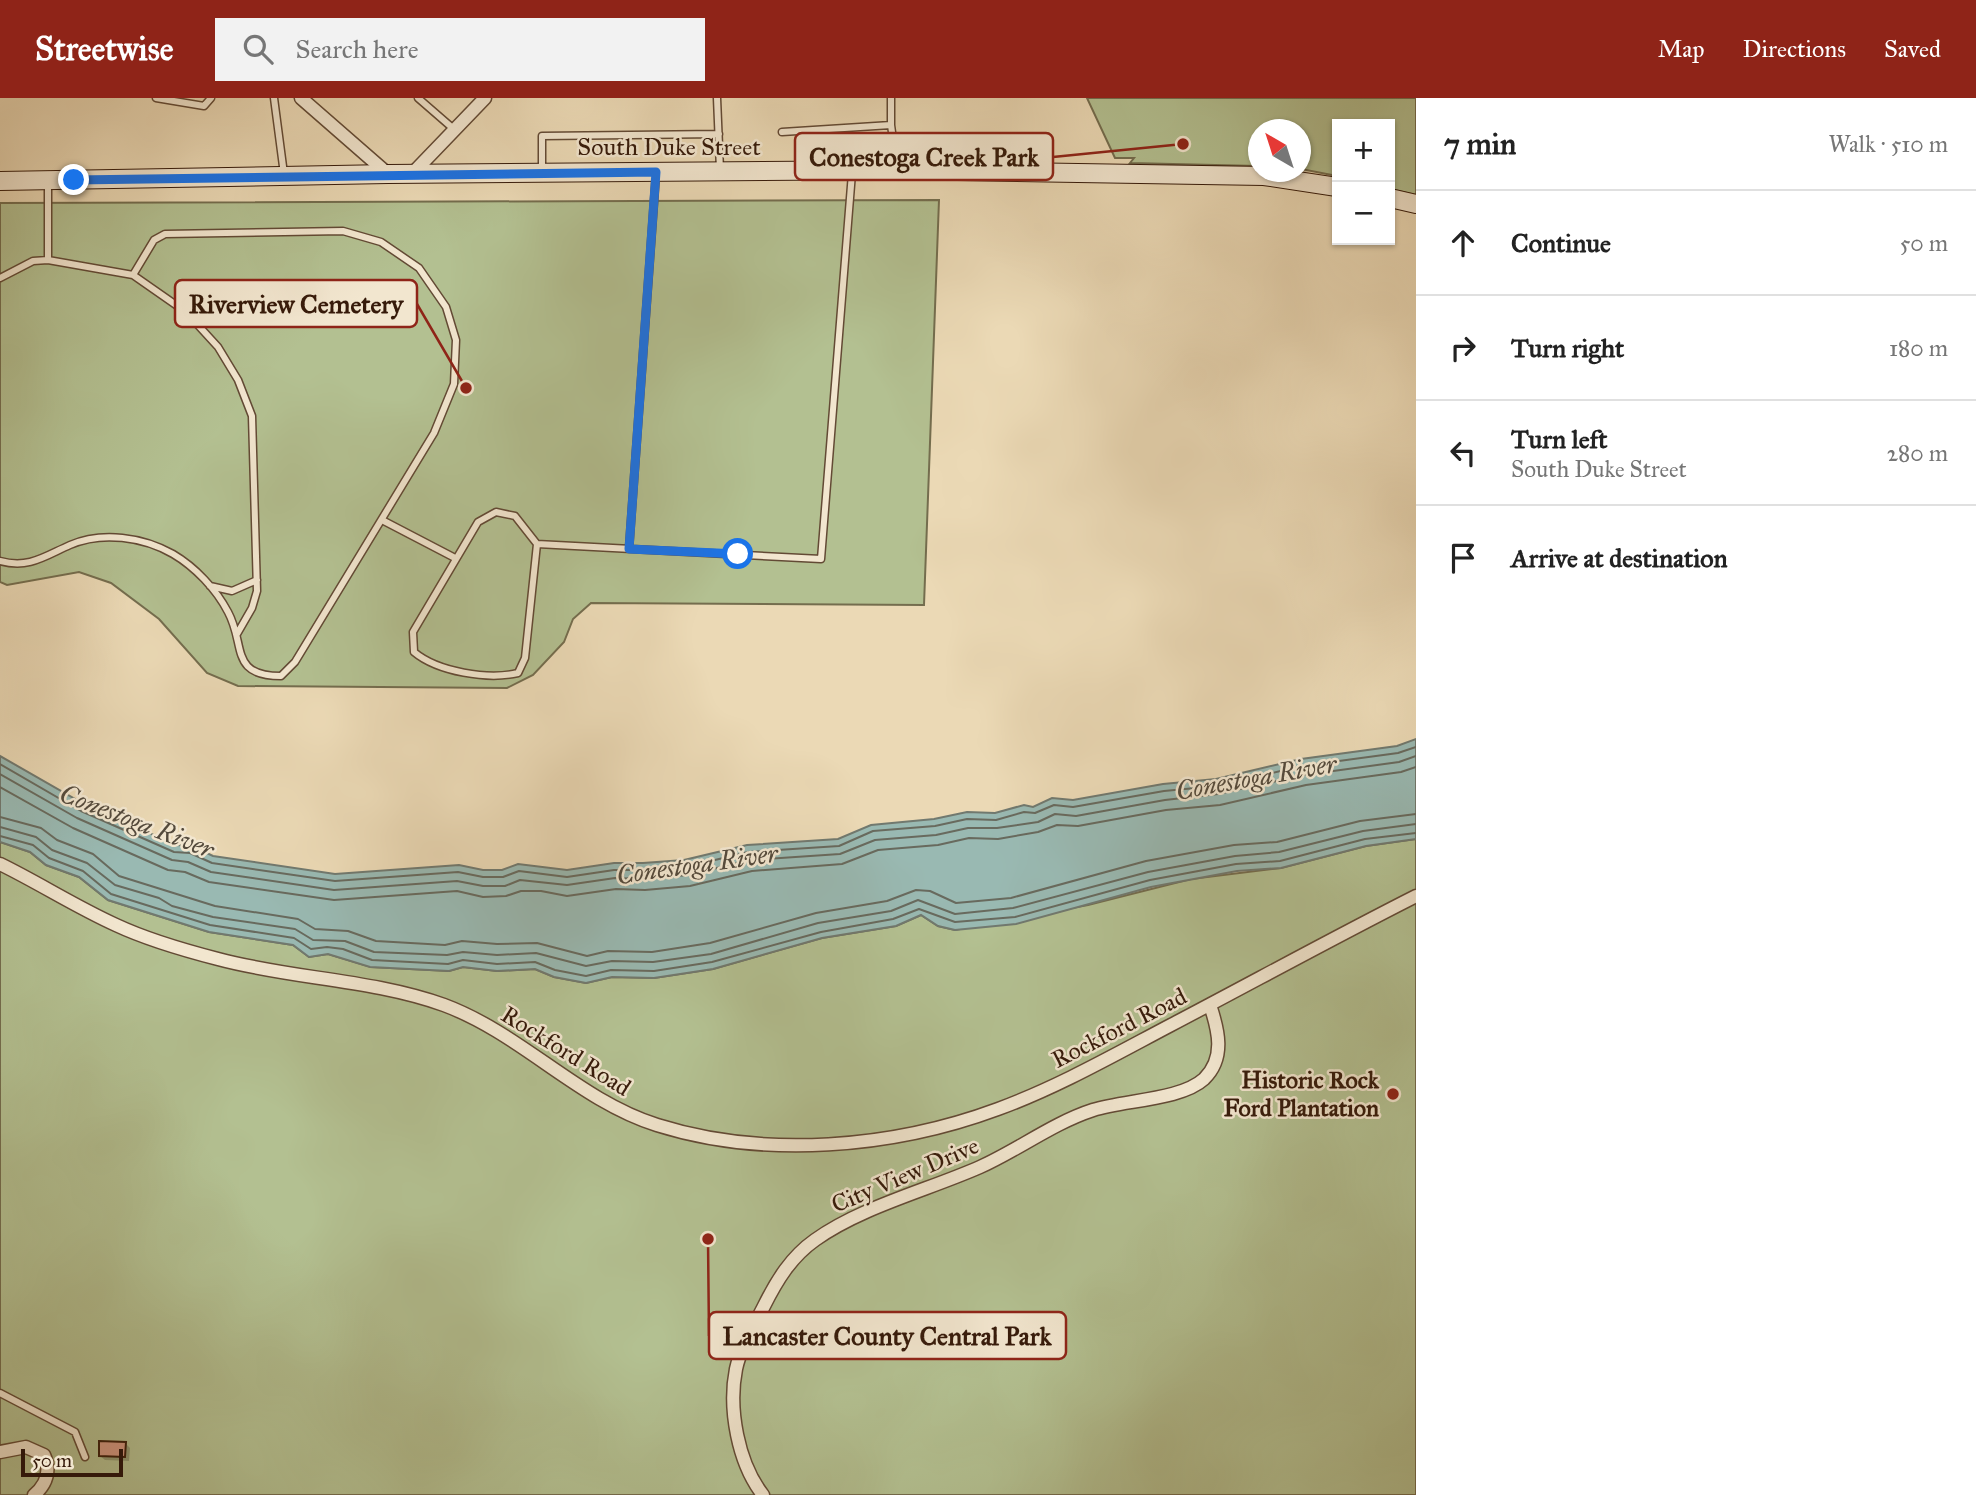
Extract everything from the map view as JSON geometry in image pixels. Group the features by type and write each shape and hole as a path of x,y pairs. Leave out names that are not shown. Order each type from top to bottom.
{"main road":[{"name":"South Duke Street","path":"0,181 388,174 898,170 1264,176 1332,186"},
{"path":"1395,199 1416,204"}],"street":[{"path":"301,98 388,174"},
{"path":"412,174 456,132 485,98"},
{"name":"Rockford Road","path":"0,864 116,925 158,942 222,961 381,988 447,1006 492,1029 603,1103 662,1127 724,1140 803,1144 854,1141 968,1119 1043,1090 1416,896"},
{"name":"City View Drive","path":"763,1495 750,1475 740,1446 734,1415 734,1384 746,1342 791,1262 830,1230 982,1166 1077,1117 1196,1084 1212,1071 1216,1060 1218,1031 1210,1004"},
{"path":"0,1451 26,1447 44,1455 48,1464 46,1480 34,1495"}],"lane":[{"path":"156,98 204,106 211,98"},
{"path":"274,98 284,176"},
{"path":"418,98 456,132"},
{"path":"717,98 720,172"},
{"path":"891,98 891,125 898,170"},
{"path":"782,132 891,125"},
{"path":"542,173 541,136 719,134"},
{"path":"537,544 821,559 852,171"},
{"path":"629,549 656,172"},
{"path":"48,180 48,260"},
{"path":"0,561 30,564 84,540 115,537 146,542 173,554 208,585 228,612 237,634 238,654 247,667 263,676 281,676 295,662 434,433 454,384 456,341 446,307 419,268 381,242 343,231 165,234 154,240 133,275"},
{"path":"0,278 33,261 48,260 133,275 186,312 218,347 238,380 252,416 257,580 252,608 237,634"},
{"path":"496,512 515,516 537,544 525,658 517,673 498,678 426,662 414,652 413,632 478,522 496,512"},
{"path":"382,520 455,558"},
{"path":"208,585 218,590 232,591 257,580"},
{"path":"0,1393 75,1432 85,1457"}],"green space":[{"path":"1087,98 1416,98 1416,195 1395,190 1395,119 1332,119 1332,175 1311,171 1311,119 1248,119 1248,166 1130,163 1134,158 1115,158"},
{"path":"939,200 924,605 591,603 573,619 564,642 533,675 507,688 238,686 207,673 159,619 111,583 79,572 7,585 0,582 0,203"},
{"path":"1416,839 1416,1495 0,1495 0,842 30,852 46,865 79,877 108,900 209,932 293,945 309,957 328,954 371,967 449,971 463,967 497,971 535,969 554,977 586,983 612,977 654,978 713,969 822,938 896,926 921,915 938,926 955,930 1088,905 1191,879 1281,868 1366,846"}],"water":[{"name":"Conestoga River","path":"1416,739 1416,839 1366,846 1281,868 1237,871 1151,887 1016,924 955,930 938,926 921,915 896,926 822,938 713,969 654,978 612,977 586,983 554,977 535,969 497,971 463,967 449,971 370,967 328,954 309,957 293,945 209,932 108,900 79,877 46,865 30,852 0,842 0,756 84,804 176,845 192,846 213,856 335,874 459,865 483,870 502,870 518,864 567,870 614,863 684,860 747,845 838,839 871,825 934,819 967,812 995,813 1024,805 1033,807 1052,798 1073,800 1163,784 1216,779 1301,759 1397,746"}],"building":[{"path":"99,1441 126,1442 125,1457 99,1456"}],"place":[{"name":"Conestoga Creek Park","path":"1183,144"},
{"name":"Riverview Cemetery","path":"466,388"},
{"name":"Historic Rock Ford Plantation","path":"1393,1094"},
{"name":"Lancaster County Central Park","path":"708,1239"}],"route":[{"path":"74,180 656,172 629,549 738,554"}]}
